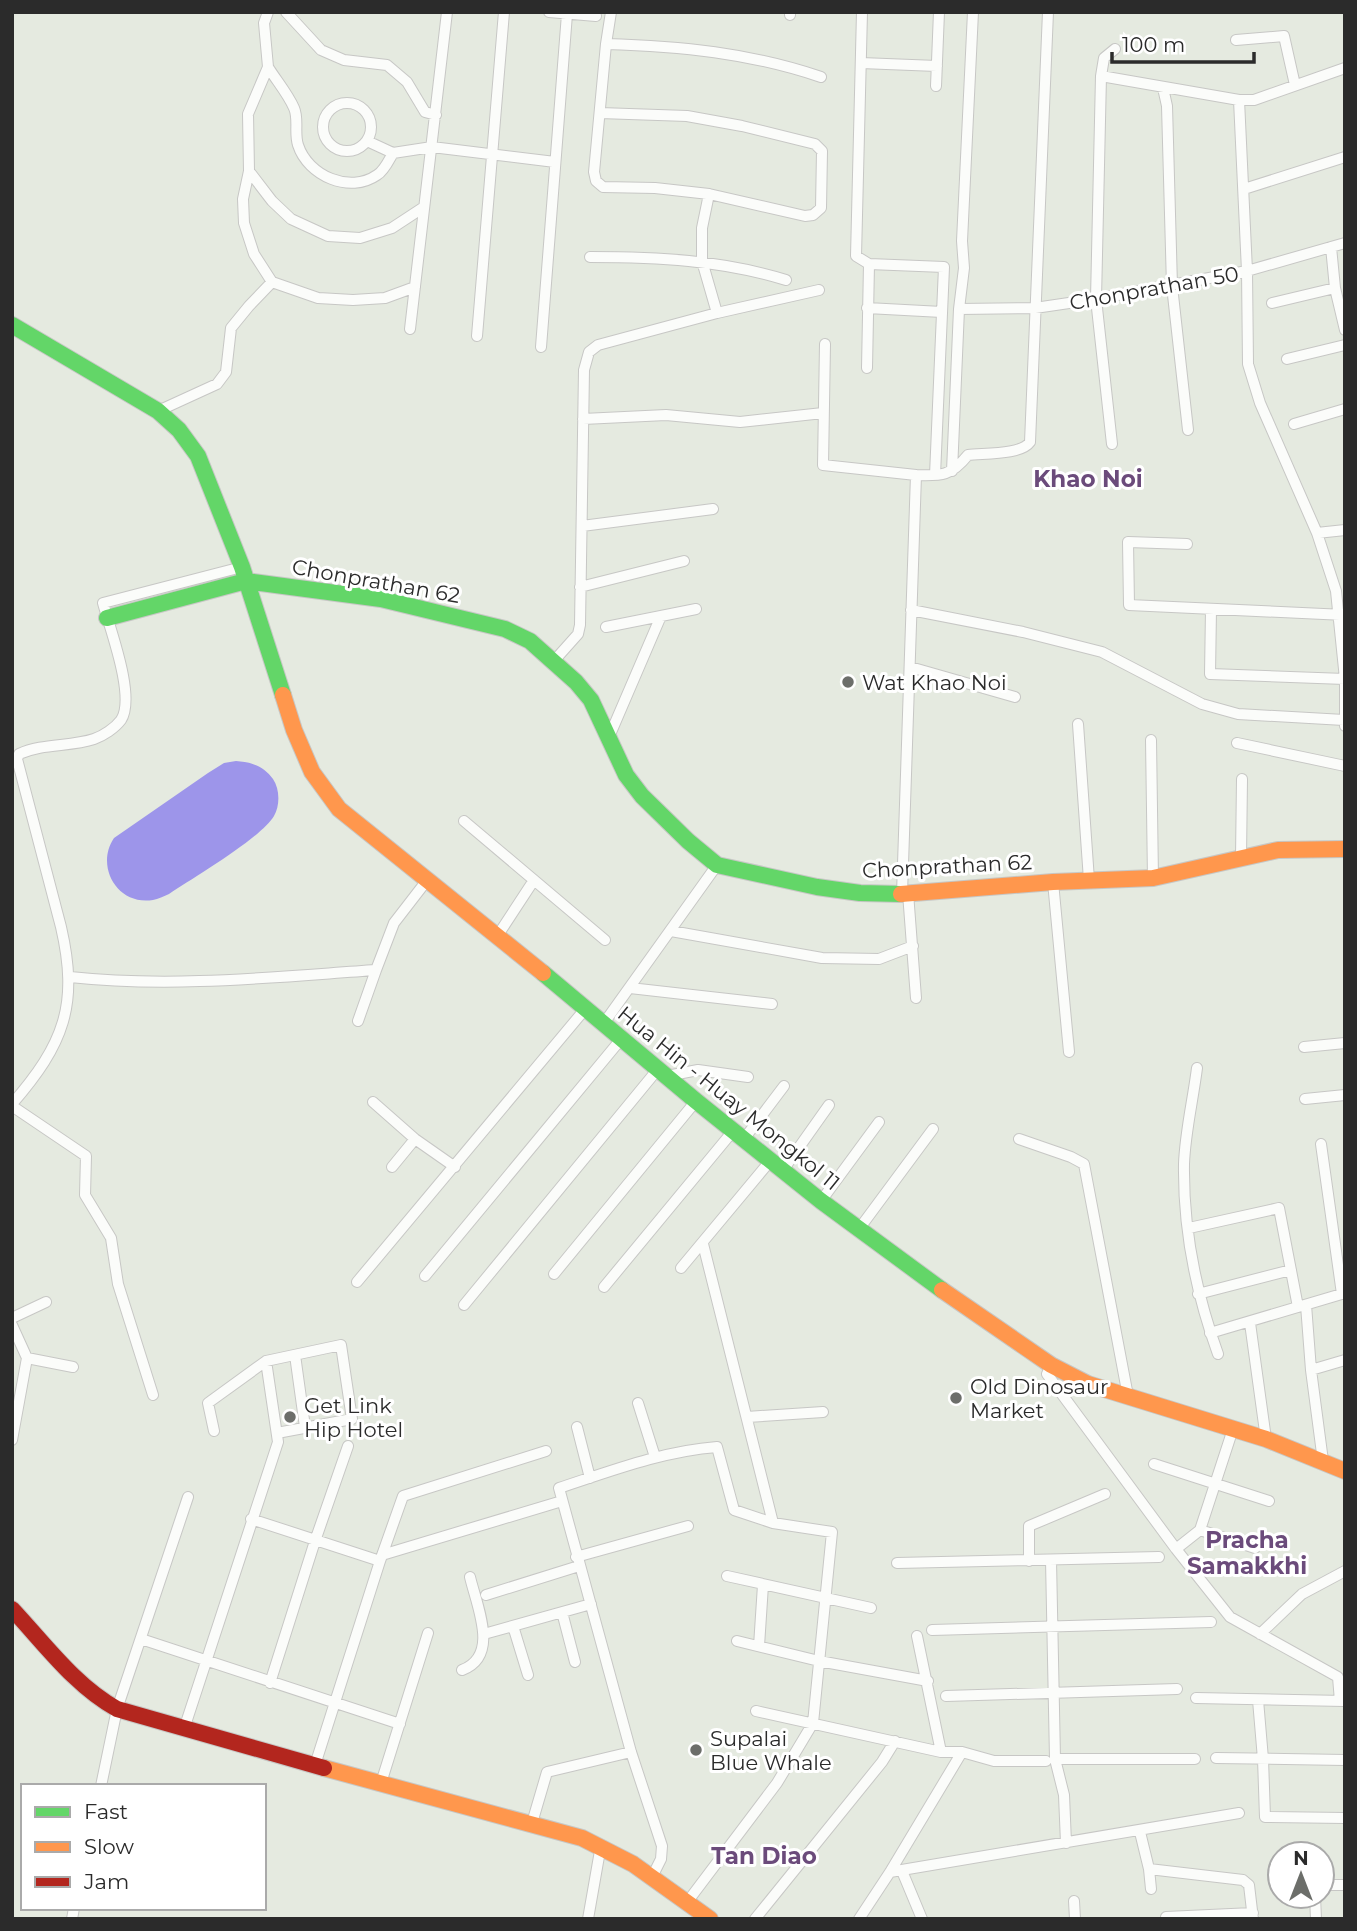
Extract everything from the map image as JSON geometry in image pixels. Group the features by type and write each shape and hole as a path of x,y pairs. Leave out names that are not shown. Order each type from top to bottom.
{"street":[{"path":"268,12 264,23 268,67 295,110 298,146 304,158 320,173 341,183 359,183 379,174 393,153"},
{"path":"286,12 321,50 344,60 387,65 407,82 425,112 436,115"},
{"path":"410,330 447,12"},
{"path":"477,335 504,12"},
{"path":"549,12 596,16"},
{"path":"600,113 687,116 742,125 815,144 822,151 821,208 813,215 805,216 709,194 655,188 603,187 596,181 594,172 606,44 611,12"},
{"path":"863,12 856,256 869,264 944,267 935,475"},
{"path":"936,86 939,12"},
{"path":"952,471 959,309 964,268 962,240 973,12"},
{"path":"825,344 823,465 944,476 968,455 1014,451 1027,447 1030,442 1048,12"},
{"path":"541,347 567,13"},
{"path":"1236,40 1284,36 1295,85"},
{"path":"606,44 664,45 732,53 821,77"},
{"path":"1112,444 1096,299 1101,76 1104,58 1115,49"},
{"path":"861,63 937,66"},
{"path":"268,67 248,114 249,171 243,199 244,223 254,254 272,282 318,298 353,300 385,298 415,287"},
{"path":"1101,76 1239,100 1254,100 1345,68"},
{"path":"1163,88 1167,106 1172,286 1188,430"},
{"path":"1239,100 1247,271 1248,364 1260,403 1317,533 1336,591 1342,616 1345,726"},
{"path":"348,103 362,108 371,122 367,141 352,150 343,151 334,147 324,135 327,113 340,104 348,103"},
{"path":"367,141 393,153 432,147 555,162"},
{"path":"1244,189 1345,157"},
{"path":"249,171 272,201 291,219 328,236 360,238 392,228 425,207"},
{"path":"709,194 702,228 702,261 716,313"},
{"name":"Chonprathan 50","path":"959,309 1035,308 1096,299 1247,271 1345,243"},
{"path":"1331,247 1335,288 1345,330"},
{"path":"590,257 702,261 748,268 786,280"},
{"path":"867,368 869,264"},
{"path":"159,411 216,384 226,372 231,328 272,282"},
{"path":"1272,303 1335,288"},
{"path":"553,662 578,634 580,625 584,370 589,352 598,345 716,313 819,290"},
{"path":"867,308 942,312"},
{"name":"Hua Hin - Huay Mongkol 11","path":"12,325 159,411 179,430 198,456 244,574 285,706 312,772 339,809 498,934 662,1073 821,1201 947,1294 1051,1365 1088,1384 1266,1439 1345,1471"},
{"path":"1287,359 1345,345"},
{"path":"1294,424 1345,409"},
{"path":"583,419 666,415 740,422 823,413"},
{"path":"916,475 905,894 913,946 916,998"},
{"path":"582,526 713,509"},
{"path":"1317,533 1345,530"},
{"path":"1187,544 1129,541 1129,605 1342,616"},
{"path":"580,587 684,561"},
{"path":"153,1395 118,1284 111,1238 85,1195 86,1156 12,1105 30,1083 57,1038 67,1010 70,977 61,927 17,759 19,754 36,748 94,739 113,729 121,719 125,710 124,678 107,618 244,574"},
{"name":"Chonprathan 62","path":"244,574 454,615 505,629 530,641 576,681 591,700 625,775 642,796 717,865 817,887 860,893 905,894 1053,882 1153,878 1278,850 1345,849"},
{"path":"606,627 696,610"},
{"path":"911,610 1023,632 1102,652 1202,704 1238,714 1344,720"},
{"path":"1210,610 1210,674 1345,679"},
{"path":"609,737 661,617"},
{"path":"910,667 1015,697"},
{"path":"1078,724 1088,880"},
{"path":"1151,740 1153,878"},
{"path":"1237,743 1345,766"},
{"path":"1241,857 1242,779"},
{"path":"464,821 606,940"},
{"path":"604,1023 717,865"},
{"path":"358,1021 394,923 428,879"},
{"path":"498,934 534,880"},
{"path":"1053,882 1069,1052"},
{"path":"671,932 822,958 879,959 913,946"},
{"path":"70,977 117,982 219,982 376,970"},
{"path":"630,988 772,1003"},
{"path":"357,1282 586,1008"},
{"path":"425,1276 622,1038"},
{"path":"1304,1046 1345,1043"},
{"path":"1197,1068 1184,1163 1191,1261 1198,1294 1218,1354"},
{"path":"464,1305 662,1073 698,1070 748,1077"},
{"path":"604,1287 784,1087"},
{"path":"1305,1098 1345,1095"},
{"path":"554,1274 696,1101"},
{"path":"373,1102 415,1139 455,1167"},
{"path":"681,1268 829,1105"},
{"path":"821,1201 879,1122"},
{"path":"859,1229 933,1129"},
{"path":"392,1167 415,1139"},
{"path":"1019,1139 1080,1160 1086,1169 1128,1396"},
{"path":"1210,1334 1343,1294 1321,1144"},
{"path":"1189,1228 1279,1208 1302,1306 1323,1461"},
{"path":"703,1244 773,1522"},
{"path":"1198,1294 1292,1270"},
{"path":"12,1318 46,1302"},
{"path":"1250,1322 1266,1439"},
{"path":"12,1325 27,1358 12,1440"},
{"path":"214,1431 208,1403 266,1361 341,1345 352,1419 305,1427 278,1437"},
{"path":"295,1354 305,1427"},
{"path":"27,1358 74,1367"},
{"path":"1311,1370 1345,1360"},
{"path":"184,1729 278,1437 266,1361"},
{"path":"1051,1365 1047,1374 1176,1549 1230,1617 1341,1677 1342,1701 1196,1699"},
{"path":"638,1403 655,1457"},
{"path":"747,1417 822,1412"},
{"path":"577,1427 590,1478"},
{"path":"1176,1549 1200,1530 1233,1429"},
{"path":"270,1683 348,1446"},
{"path":"653,1875 661,1859 662,1846 631,1752 559,1488 655,1457 686,1449 717,1447 734,1510 773,1522 832,1532 813,1723 777,1783 688,1901"},
{"path":"315,1765 402,1496 546,1451"},
{"path":"1154,1464 1269,1501"},
{"path":"1029,1561 1029,1526 1105,1494"},
{"path":"101,1784 117,1709 188,1497"},
{"path":"251,1519 315,1541 381,1558 562,1501"},
{"path":"486,1595 578,1561 688,1526"},
{"path":"1200,1530 1255,1548"},
{"path":"898,1563 1159,1557"},
{"path":"1051,1560 1055,1694 1050,1760 1064,1795 1066,1843"},
{"path":"1260,1634 1301,1594 1345,1571"},
{"path":"727,1576 872,1608"},
{"path":"462,1670 480,1658 484,1634 470,1577"},
{"path":"759,1646 763,1585"},
{"path":"484,1634 591,1604"},
{"path":"12,1609 75,1677 117,1709 532,1823 601,1845 653,1875 710,1919"},
{"path":"562,1612 575,1662"},
{"path":"932,1630 1211,1622"},
{"path":"513,1626 528,1675"},
{"path":"380,1783 428,1633"},
{"path":"917,1636 941,1752"},
{"path":"141,1639 400,1724"},
{"path":"737,1641 819,1661 928,1681"},
{"path":"946,1696 1177,1689"},
{"path":"1258,1700 1265,1817 1345,1818"},
{"path":"756,1711 941,1752 962,1752 995,1761 1195,1759"},
{"path":"755,1919 882,1762 895,1741"},
{"path":"532,1823 547,1772 631,1752"},
{"path":"859,1919 896,1872 962,1752"},
{"path":"1216,1758 1345,1760"},
{"path":"896,1872 1239,1813"},
{"path":"1140,1832 1151,1889"},
{"path":"588,1919 601,1845"},
{"path":"1149,1869 1243,1880 1249,1885 1253,1916 1166,1917"},
{"path":"896,1872 922,1919"},
{"path":"1074,1901 1074,1919"}],"shaded area":[{"path":"236,761 261,768 275,783 278,792 277,807 267,825 241,846 169,894 153,900 140,900 129,897 120,890 108,872 107,860 114,838 208,773 224,763"}],"traffic: fast":[{"path":"12,325 158,411 179,430 198,456 242,567 283,695"},
{"path":"107,618 246,581 381,599 505,629 530,641 576,682 591,700 626,775 642,796 717,865 817,887 860,893 901,894"},
{"path":"543,973 821,1201 942,1290"}],"traffic: slow":[{"path":"283,695 312,772 339,809 543,973"},
{"path":"901,894 1053,882 1153,878 1278,850 1345,849"},
{"path":"942,1290 1051,1365 1088,1384 1266,1439 1345,1471"},
{"path":"324,1768 582,1838 633,1864 710,1919"}],"traffic: jam":[{"path":"12,1609 74,1676 117,1709 324,1768"}],"place":[{"name":"Wat Khao Noi","path":"848,682"},
{"name":"Old Dinosaur Market","path":"956,1398"},
{"name":"Get Link Hip Hotel","path":"290,1417"},
{"name":"Supalai Blue Whale","path":"696,1750"}],"district":[{"name":"Khao Noi","path":"1088,479"},
{"name":"Pracha Samakkhi","path":"1247,1553"},
{"name":"Tan Diao","path":"764,1856"}]}
